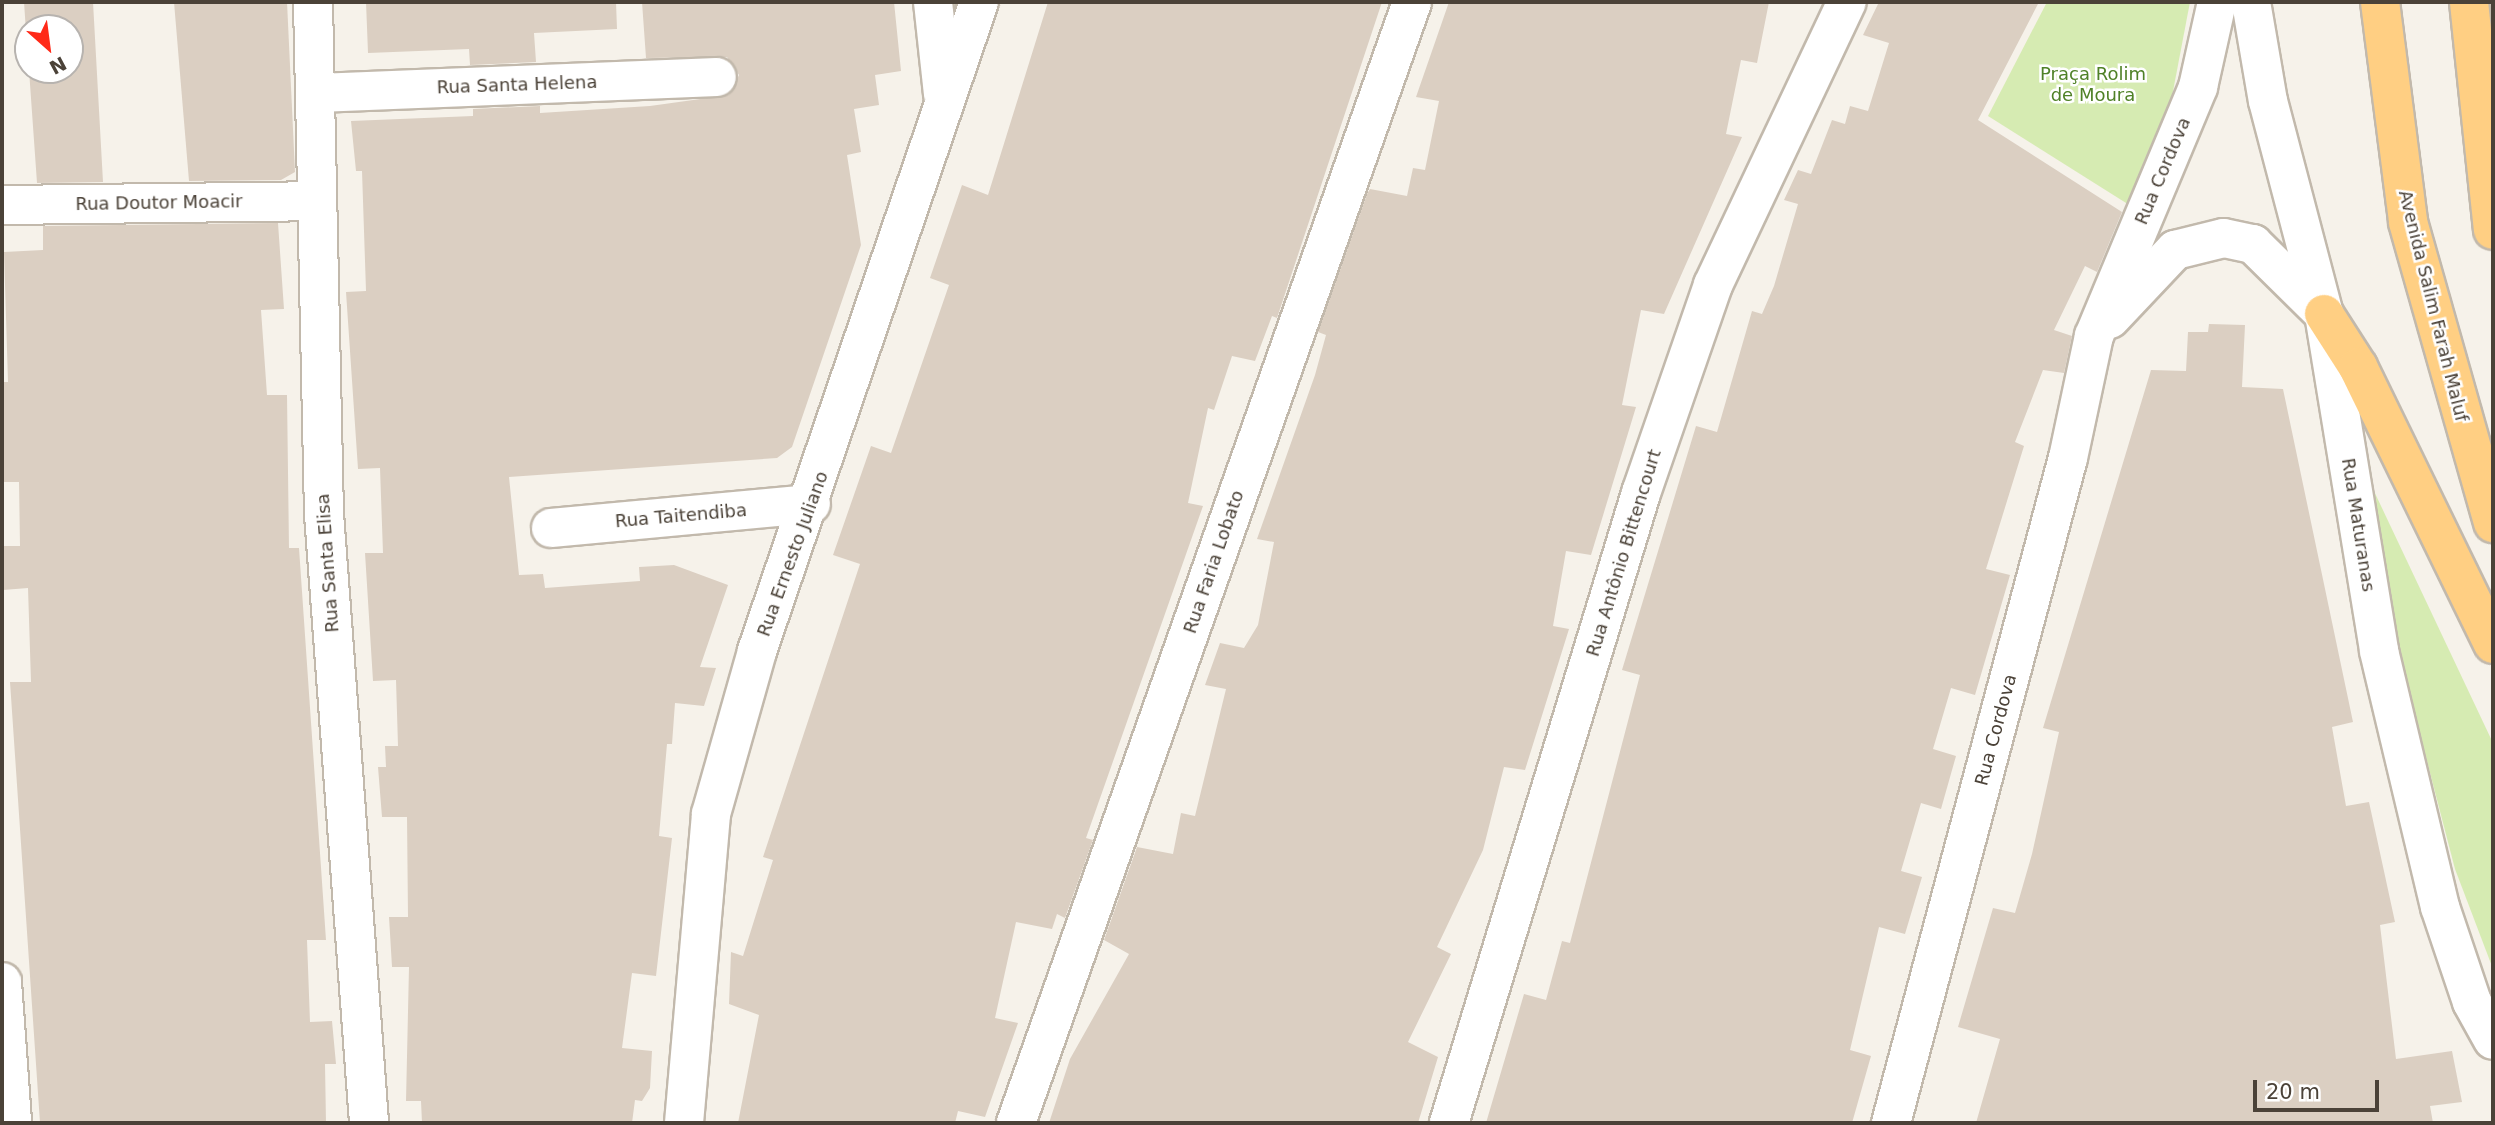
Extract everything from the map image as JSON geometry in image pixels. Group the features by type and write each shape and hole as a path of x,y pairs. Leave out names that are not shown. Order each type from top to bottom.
{"highway":[{"name":"Avenida Salim Farah Maluf","path":"2380,2 2408,222 2493,523"},
{"path":"2469,2 2493,230"},
{"path":"2324,314 2370,390 2493,644"}],"street":[{"name":"Rua Santa Elisa","path":"313,2 318,93 316,201 324,514 369,1123"},
{"path":"933,2 944,102"},
{"name":"Rua Ernesto Juliano","path":"684,1123 711,814 757,650 811,504 979,2"},
{"name":"Rua Faria Lobato","path":"1016,1123 1412,2"},
{"name":"Rua Antônio Bittencourt","path":"1449,1123 1641,493 1713,285 1847,2"},
{"name":"Rua Cordova","path":"1891,1123 2068,458 2094,336 2198,87 2217,2"},
{"name":"Rua Maturanas","path":"2251,2 2269,101 2324,314 2379,651 2440,907 2472,1002 2493,1040"},
{"name":"Rua Santa Helena","path":"318,93 717,77"},
{"name":"Rua Doutor Moacir","path":"2,205 316,201"},
{"path":"2094,336 2175,250 2224,238 2253,244 2324,314"},
{"name":"Rua Taitendiba","path":"551,528 811,504"},
{"path":"2,982 12,1123"}],"green space":[{"name":"Praça Rolim de Moura","path":"2047,2 2190,2 2166,128 2134,208 1988,116"},
{"path":"2373,489 2493,743 2493,969 2455,869 2400,657"}],"building":[{"path":"24,2 93,2 103,182 37,183 30,84 84,84 84,14 25,14"},
{"path":"174,2 287,2 295,172 281,180 189,181"},
{"path":"366,2 616,2 617,29 534,33 536,62 470,65 469,49 368,53"},
{"path":"642,2 894,2 901,71 875,75 879,105 854,109 861,152 847,155 861,245 792,447 777,458 509,477 519,575 543,574 545,588 640,581 639,567 674,565 728,585 700,667 716,668 704,706 675,703 672,744 667,744 659,836 672,838 656,976 632,973 622,1048 652,1051 650,1088 642,1101 635,1100 632,1123 422,1123 421,1101 406,1101 409,967 392,967 389,917 408,917 407,817 382,817 378,767 386,767 385,746 398,746 396,680 373,681 365,553 383,553 380,468 358,469 346,292 366,291 362,171 356,171 351,121 473,116 473,109 540,106 540,113 650,106 729,95 739,75 727,57 646,58"},
{"path":"1048,2 1382,2 1277,318 1272,316 1255,361 1232,356 1214,410 1208,408 1188,503 1203,506 1086,838 1093,840 1065,918 1057,914 1052,929 1016,922 995,1018 1018,1023 985,1117 958,1111 955,1123 738,1123 759,1015 729,1004 731,952 743,956 773,860 763,857 860,564 833,555 871,446 891,453 949,285 930,278 962,185 988,195"},
{"path":"1449,2 1769,2 1757,63 1741,60 1726,134 1742,137 1664,314 1641,310 1622,405 1636,407 1591,555 1566,551 1553,626 1569,629 1525,770 1504,767 1483,850 1437,947 1451,954 1408,1042 1438,1057 1418,1123 1049,1123 1070,1059 1129,954 1104,940 1137,847 1173,854 1181,813 1195,816 1226,689 1205,685 1220,643 1244,648 1258,625 1274,542 1257,539 1315,375 1326,335 1318,332 1367,194 1370,189 1407,196 1413,168 1425,170 1439,101 1416,97"},
{"path":"1879,2 2039,2 1978,120 2122,212 2097,272 2085,266 2054,330 2072,336 2064,373 2043,370 2015,442 2024,446 1986,569 2010,575 1975,695 1951,688 1933,749 1956,756 1941,809 1921,803 1901,871 1922,877 1905,934 1879,927 1850,1050 1871,1056 1852,1123 1486,1123 1524,994 1546,1000 1562,941 1570,943 1640,675 1622,670 1696,426 1717,432 1752,311 1762,314 1774,286 1798,204 1784,200 1798,170 1811,174 1832,120 1845,124 1850,106 1868,111 1889,43 1863,35"},
{"path":"278,223 284,309 261,310 267,395 287,395 289,548 299,548 326,940 307,940 310,1022 332,1021 336,1064 325,1064 326,1123 40,1123 10,682 31,682 28,588 3,590 2,569 2,546 20,546 19,482 2,482 2,382 8,382 4,252 43,250 43,226"},
{"path":"2209,324 2245,325 2242,387 2283,389 2353,722 2332,727 2346,806 2369,802 2395,922 2380,925 2396,1059 2452,1051 2462,1102 2430,1106 2433,1123 1976,1123 2000,1039 1958,1027 1993,908 2015,913 2032,854 2059,732 2043,728 2151,370 2186,371 2188,332 2208,332"}]}
